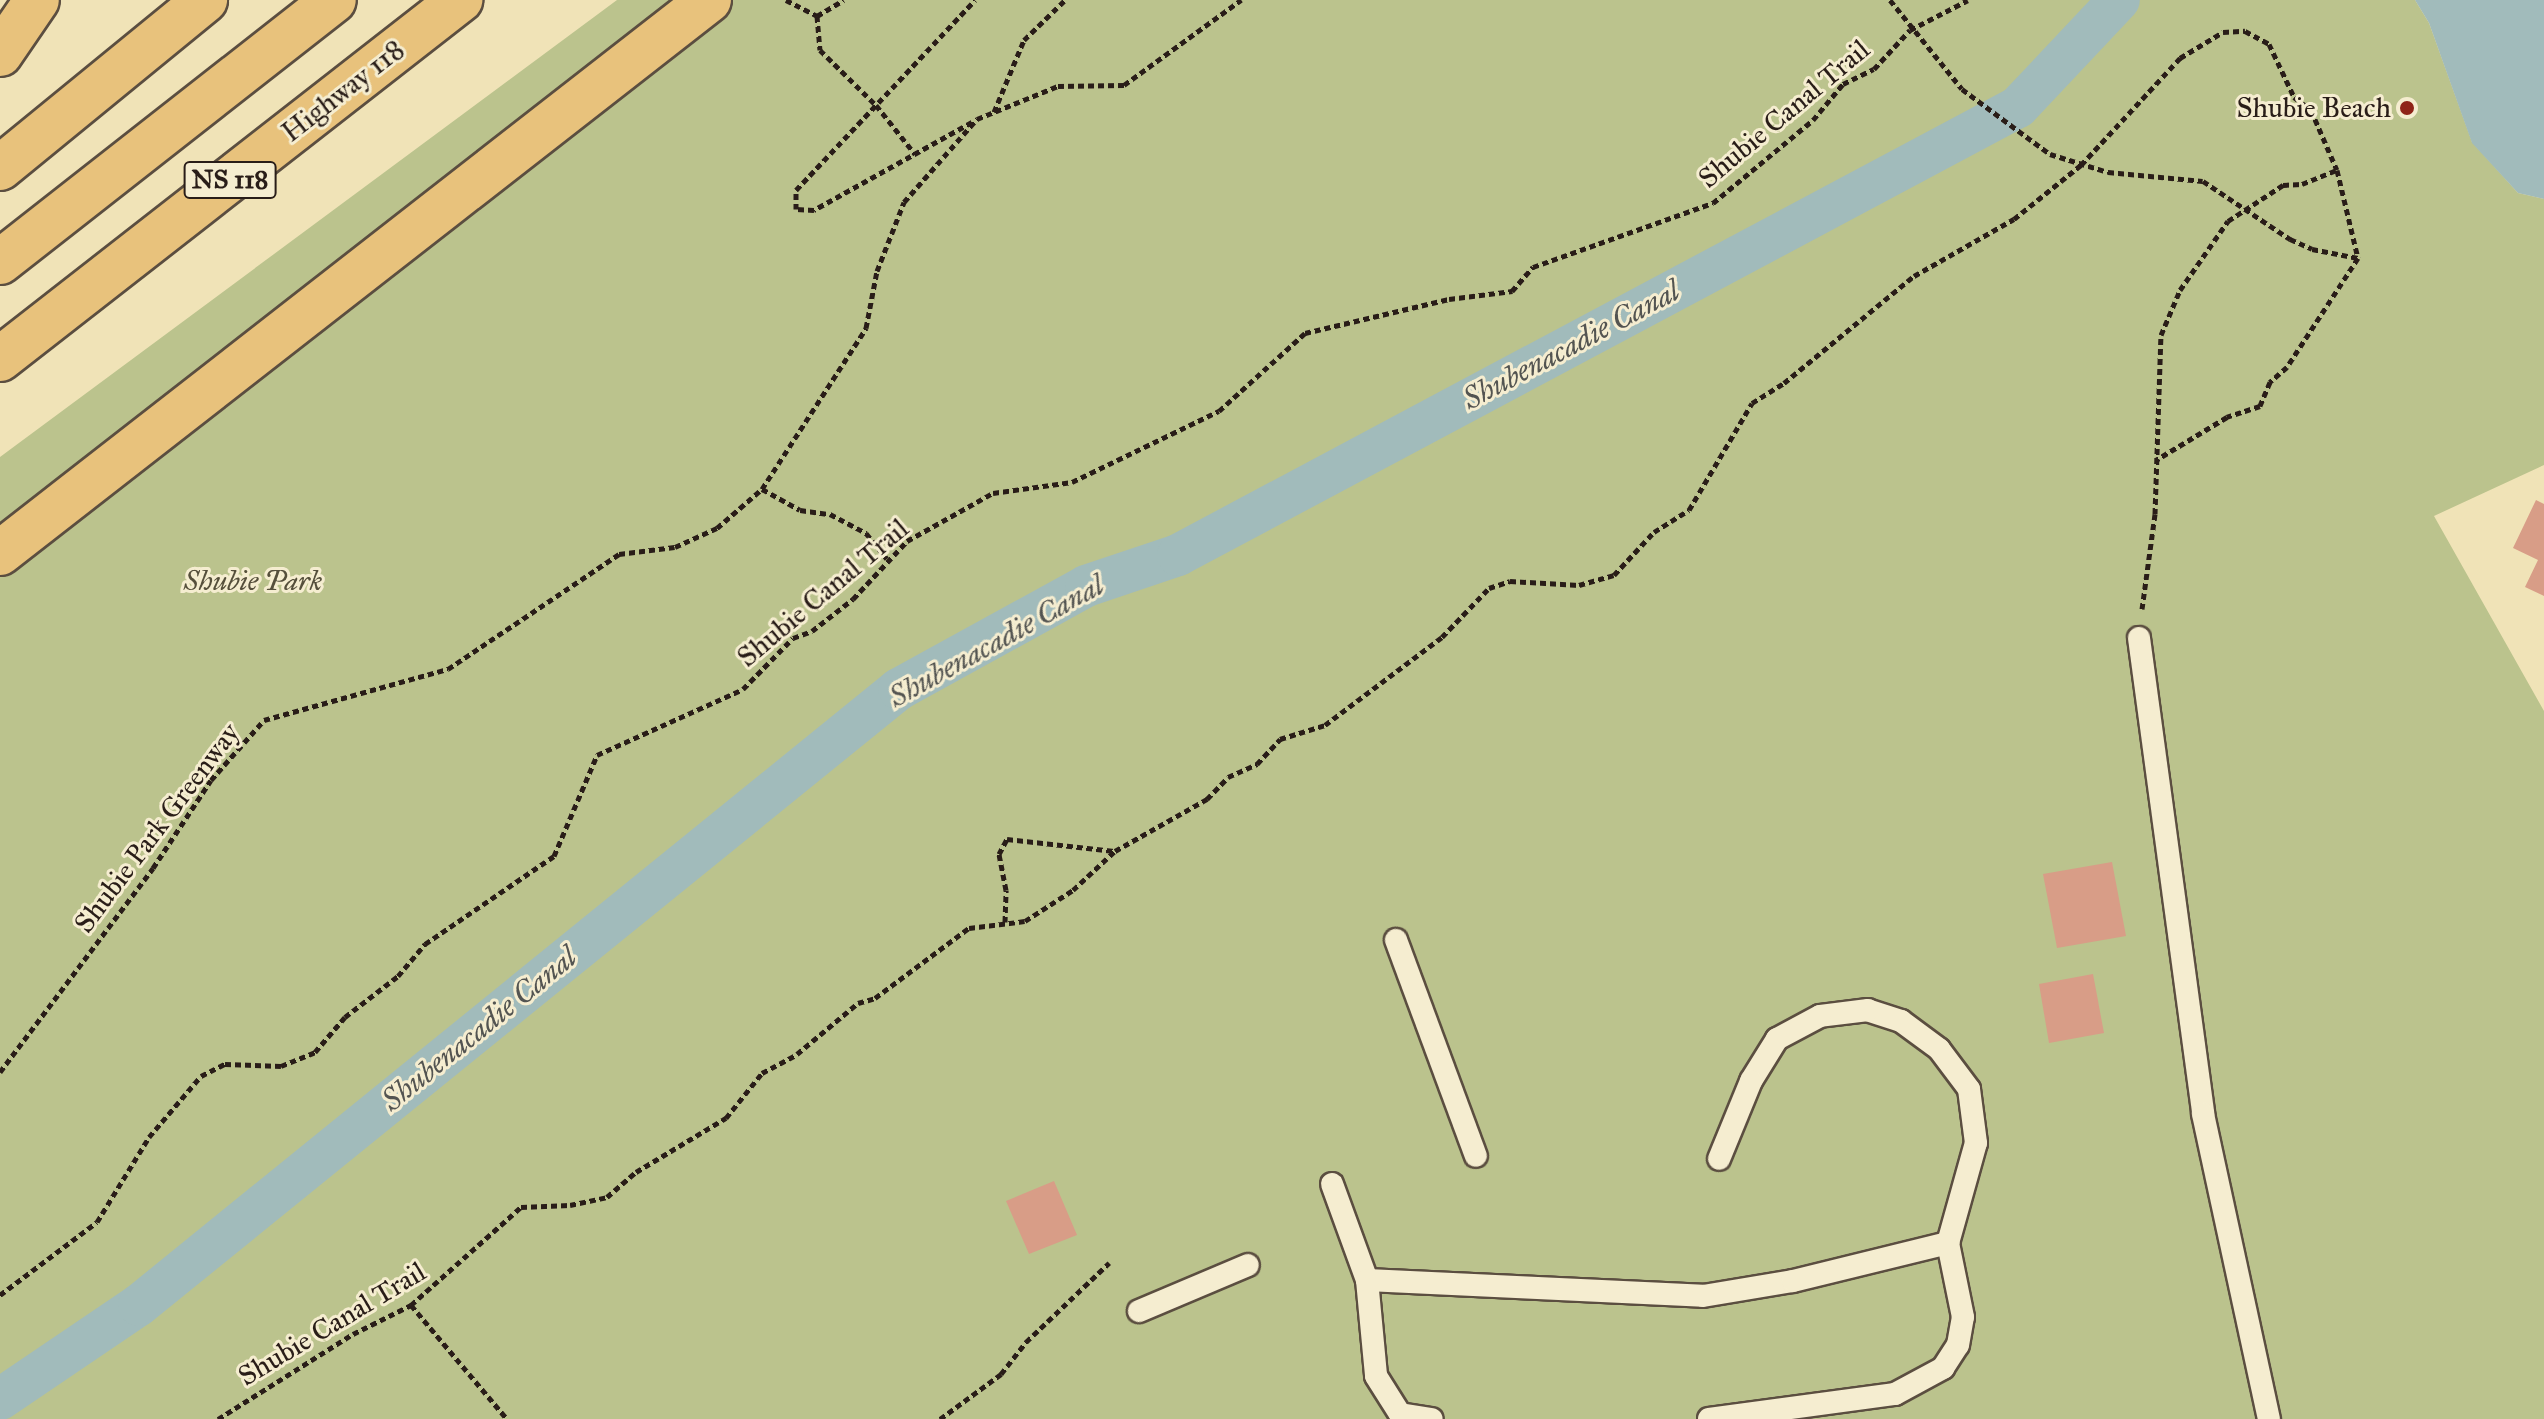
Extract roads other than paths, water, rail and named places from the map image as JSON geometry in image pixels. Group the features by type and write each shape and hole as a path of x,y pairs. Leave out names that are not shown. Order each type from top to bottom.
{"highway":[{"path":"0,54 37,0"},
{"path":"0,168 205,0"},
{"name":"NS 118","path":"0,262 334,0"},
{"name":"Highway 118","path":"0,359 460,0"},
{"path":"0,553 709,0"}],"lane":[{"path":"2139,638 2203,1114 2269,1419"},
{"path":"1396,940 1476,1156"},
{"path":"1709,1419 1895,1394 1943,1368 1958,1345 1963,1317 1948,1243 1976,1143 1969,1089 1939,1049 1901,1021 1868,1010 1820,1016 1777,1039 1751,1081 1719,1159"},
{"path":"1332,1184 1367,1280 1376,1376 1400,1414 1432,1419"},
{"path":"1367,1280 1703,1296 1793,1281 1948,1243"},
{"path":"1139,1311 1248,1265"}],"water":[{"path":"2415,0 2544,0 2544,199 2518,193 2472,143 2429,23"}],"waterway":[{"name":"Shubenacadie Canal","path":"0,1399 139,1305 899,689 1086,586 1178,555 2018,107 2119,0"}],"place":[{"name":"Shubie Beach","path":"2407,108"}],"park label":[{"name":"Shubie Park","path":"253,581"}]}
